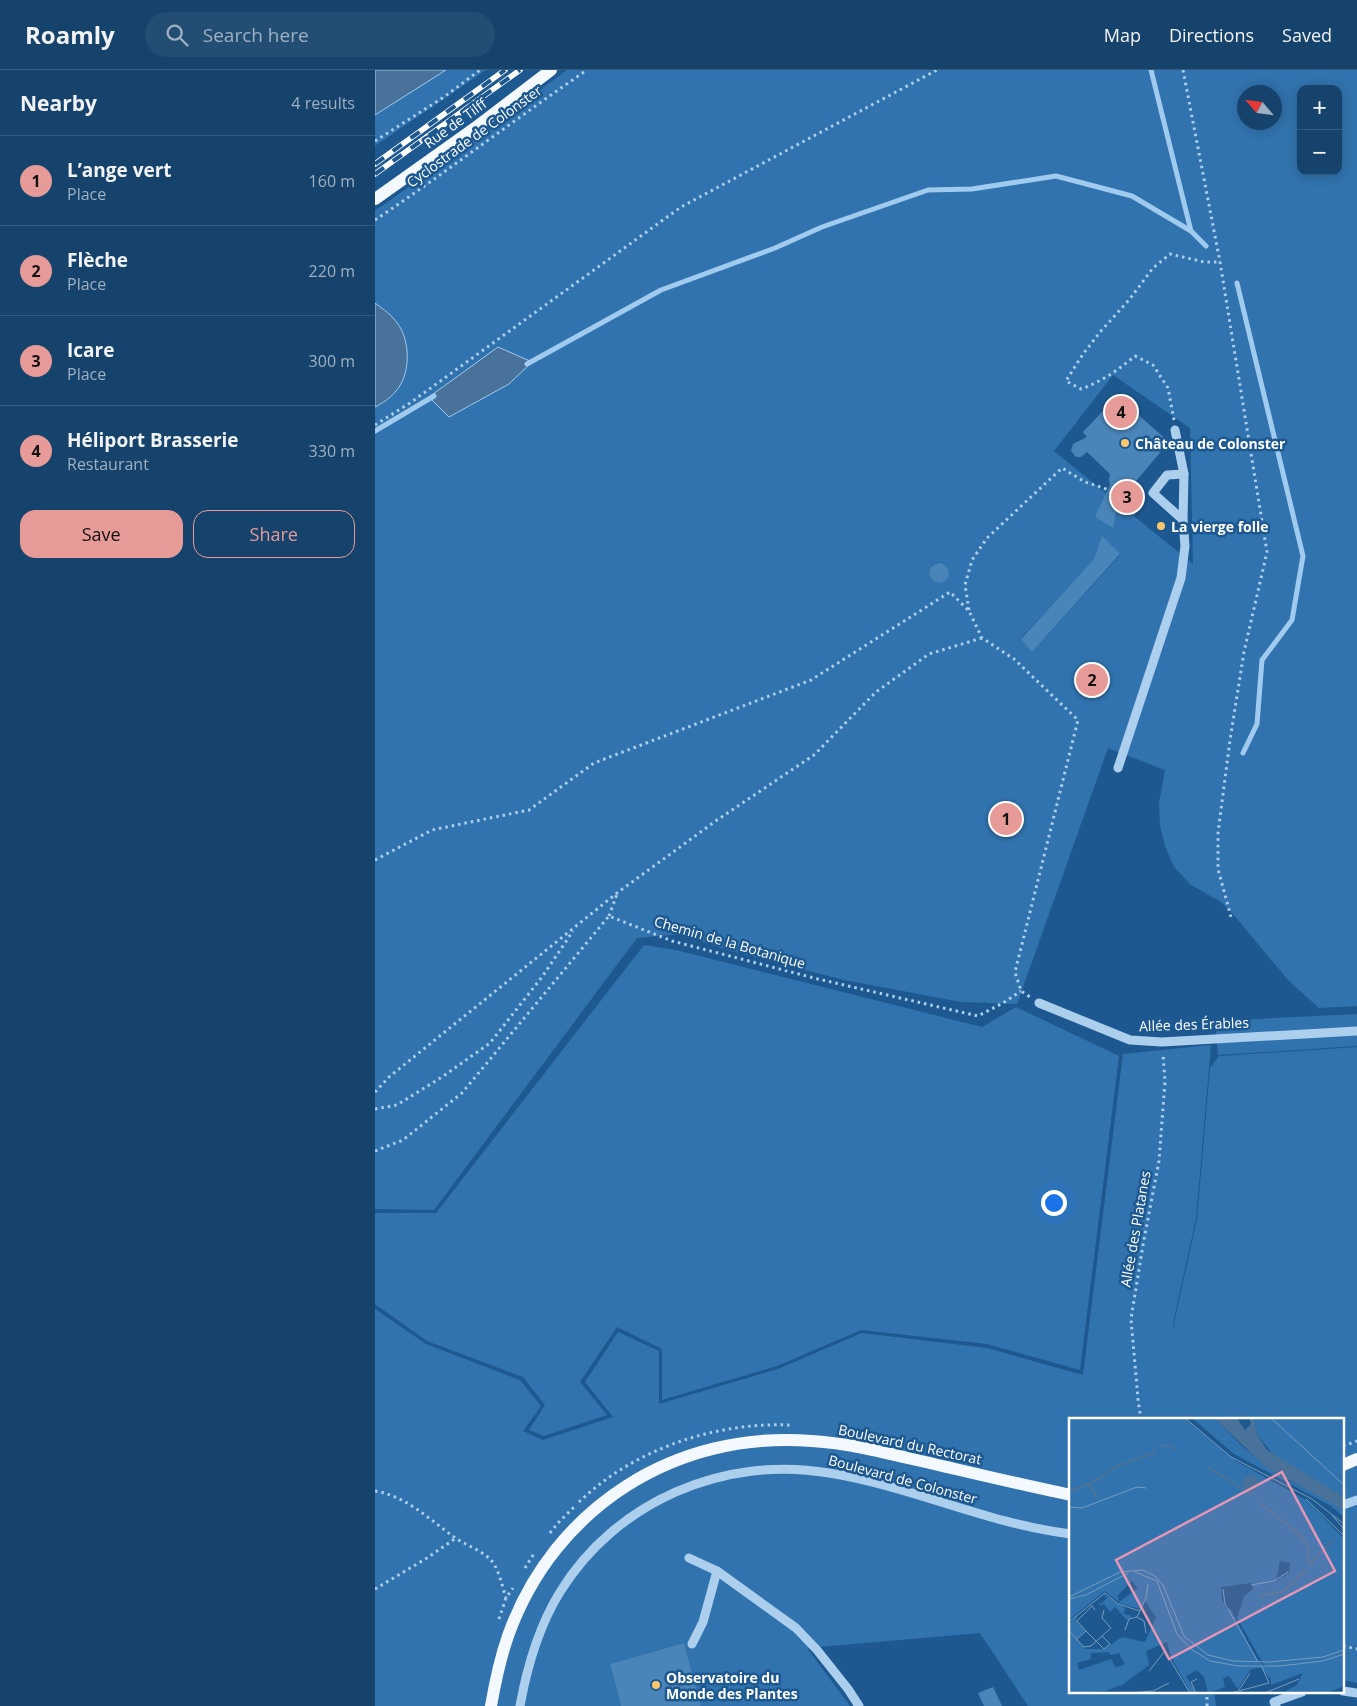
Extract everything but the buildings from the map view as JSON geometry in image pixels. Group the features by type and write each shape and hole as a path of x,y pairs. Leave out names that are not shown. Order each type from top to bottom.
{"main road":[{"name":"Rue de Tilff","path":"375,199 475,128 551,70"},
{"name":"Boulevard du Rectorat","path":"491,1706 503,1653 516,1617 528,1592 566,1537 587,1515 609,1497 637,1479 684,1457 736,1444 786,1440 818,1441 861,1447 1069,1495"},
{"path":"1344,1465 1357,1459"}],"street":[{"path":"1118,768 1181,578 1185,546 1183,520 1184,474 1175,430"},
{"path":"1183,520 1153,493 1167,475 1184,474"},
{"name":"Allée des Érables","path":"1039,1003 1130,1040 1162,1042 1357,1031"},
{"name":"Boulevard de Colonster","path":"520,1706 529,1667 559,1592 591,1552 633,1514 659,1498 709,1479 767,1469 828,1472 897,1489 1024,1525 1069,1534"},
{"path":"1344,1505 1357,1500"},
{"path":"689,1558 717,1571 796,1628 848,1688 859,1706"},
{"path":"692,1644 703,1622 717,1571"},
{"path":"1344,1691 1357,1693"},
{"path":"1276,1706 1274,1702 1296,1694"}],"path":[{"path":"375,141 444,97 480,70"},
{"name":"Cyclostrade de Colonster","path":"375,220 587,70"},
{"path":"375,425 410,403 681,207 937,70"},
{"path":"1183,70 1220,262 1267,552 1244,652 1218,833 1218,869 1231,917"},
{"path":"1175,430 1168,388 1153,365 1135,356 1119,370 1087,387 1081,389 1066,381 1083,354 1101,331 1129,300 1153,268 1169,254 1204,262 1220,262"},
{"path":"1039,1003 1021,991 1015,972 1078,720 1014,660 982,638 969,611 965,585 972,560 987,538 1062,468 1085,482 1104,488 1132,506"},
{"path":"375,860 432,830 529,810 594,763 811,680 950,592 969,611"},
{"path":"375,1092 389,1077 617,894 717,820 814,755 876,692 929,654 982,638"},
{"path":"375,1150 403,1140 463,1093 609,916 617,894"},
{"name":"Chemin de la Botanique","path":"609,916 672,941 818,979 978,1016 1021,991"},
{"path":"375,1109 397,1105 442,1078 491,1043 542,976 575,928"},
{"name":"Allée des Platanes","path":"1141,1418 1131,1319 1159,1161 1165,1082 1162,1042"},
{"path":"547,1538 557,1523 593,1489 631,1463 670,1446 711,1432 772,1424 792,1425"},
{"path":"1344,1446 1357,1441"},
{"path":"375,1491 407,1502 456,1538 491,1560 507,1598"},
{"path":"375,1589 456,1538"},
{"path":"521,1575 541,1545"},
{"path":"497,1624 507,1598 516,1583"},
{"path":"1344,1646 1357,1649"}],"shaded area":[{"path":"375,70 446,70 375,115"},
{"path":"446,70 486,70 375,146 375,115"},
{"path":"567,70 1357,70 1357,1006 1319,1008 1289,981 1221,902 1191,885 1174,867 1165,846 1160,825 1159,803 1165,770 1108,748 1017,1004 961,1002 844,980 723,949 681,934 637,938 434,1210 375,1209 375,407 394,393 389,313 375,303 375,210","holes":["1113,375 1190,428 1193,564 1054,451","1109,544 1120,555 1032,652 1021,638","938,562 947,566 949,573 946,580 942,582 931,580 929,573 932,565"]},
{"path":"375,303 390,315 400,327 406,343 407,360 401,384 390,397 375,407"},
{"path":"498,347 532,362 509,384 449,417 429,397"},
{"path":"644,945 676,950 982,1027 1016,1007 1119,1056 1080,1370 987,1344 861,1330 777,1366 662,1400 662,1349 617,1327 580,1382 607,1415 544,1436 529,1430 545,1405 523,1377 427,1341 375,1304 375,1213 436,1213"},
{"path":"1357,1014 1357,1046 1218,1055 1215,1021"},
{"path":"1211,1045 1196,1219 1173,1323 1175,1333 1174,1323 1197,1219 1210,1068 1219,1056 1357,1047 1357,1683 1344,1680 1344,1418 1069,1418 1069,1694 1214,1694 1216,1706 1028,1706 980,1633 807,1648 850,1706 701,1706 684,1643 610,1664 621,1706 375,1706 375,1309 426,1344 520,1380 541,1406 523,1431 543,1440 613,1417 585,1382 618,1332 659,1351 659,1404 778,1369 862,1333 987,1348 1083,1375 1123,1054"}],"waterway":[{"path":"1151,70 1191,231 1206,246"},
{"path":"527,364 661,290 775,248 822,227 928,190 972,189 1056,176 1132,196 1191,231"},
{"path":"1237,283 1303,556 1292,620 1262,660 1257,724 1243,753"},
{"path":"375,431 434,396"}],"railway":[{"path":"375,164 505,70"},
{"path":"375,174 520,70"}],"place":[{"name":"Héliport Brasserie","path":"1121,412"},
{"name":"Château de Colonster","path":"1125,443"},
{"name":"Icare","path":"1127,497"},
{"name":"La vierge folle","path":"1161,526"},
{"name":"Flèche","path":"1092,680"},
{"name":"L’ange vert","path":"1006,819"},
{"name":"Observatoire du Monde des Plantes","path":"656,1685"}]}
